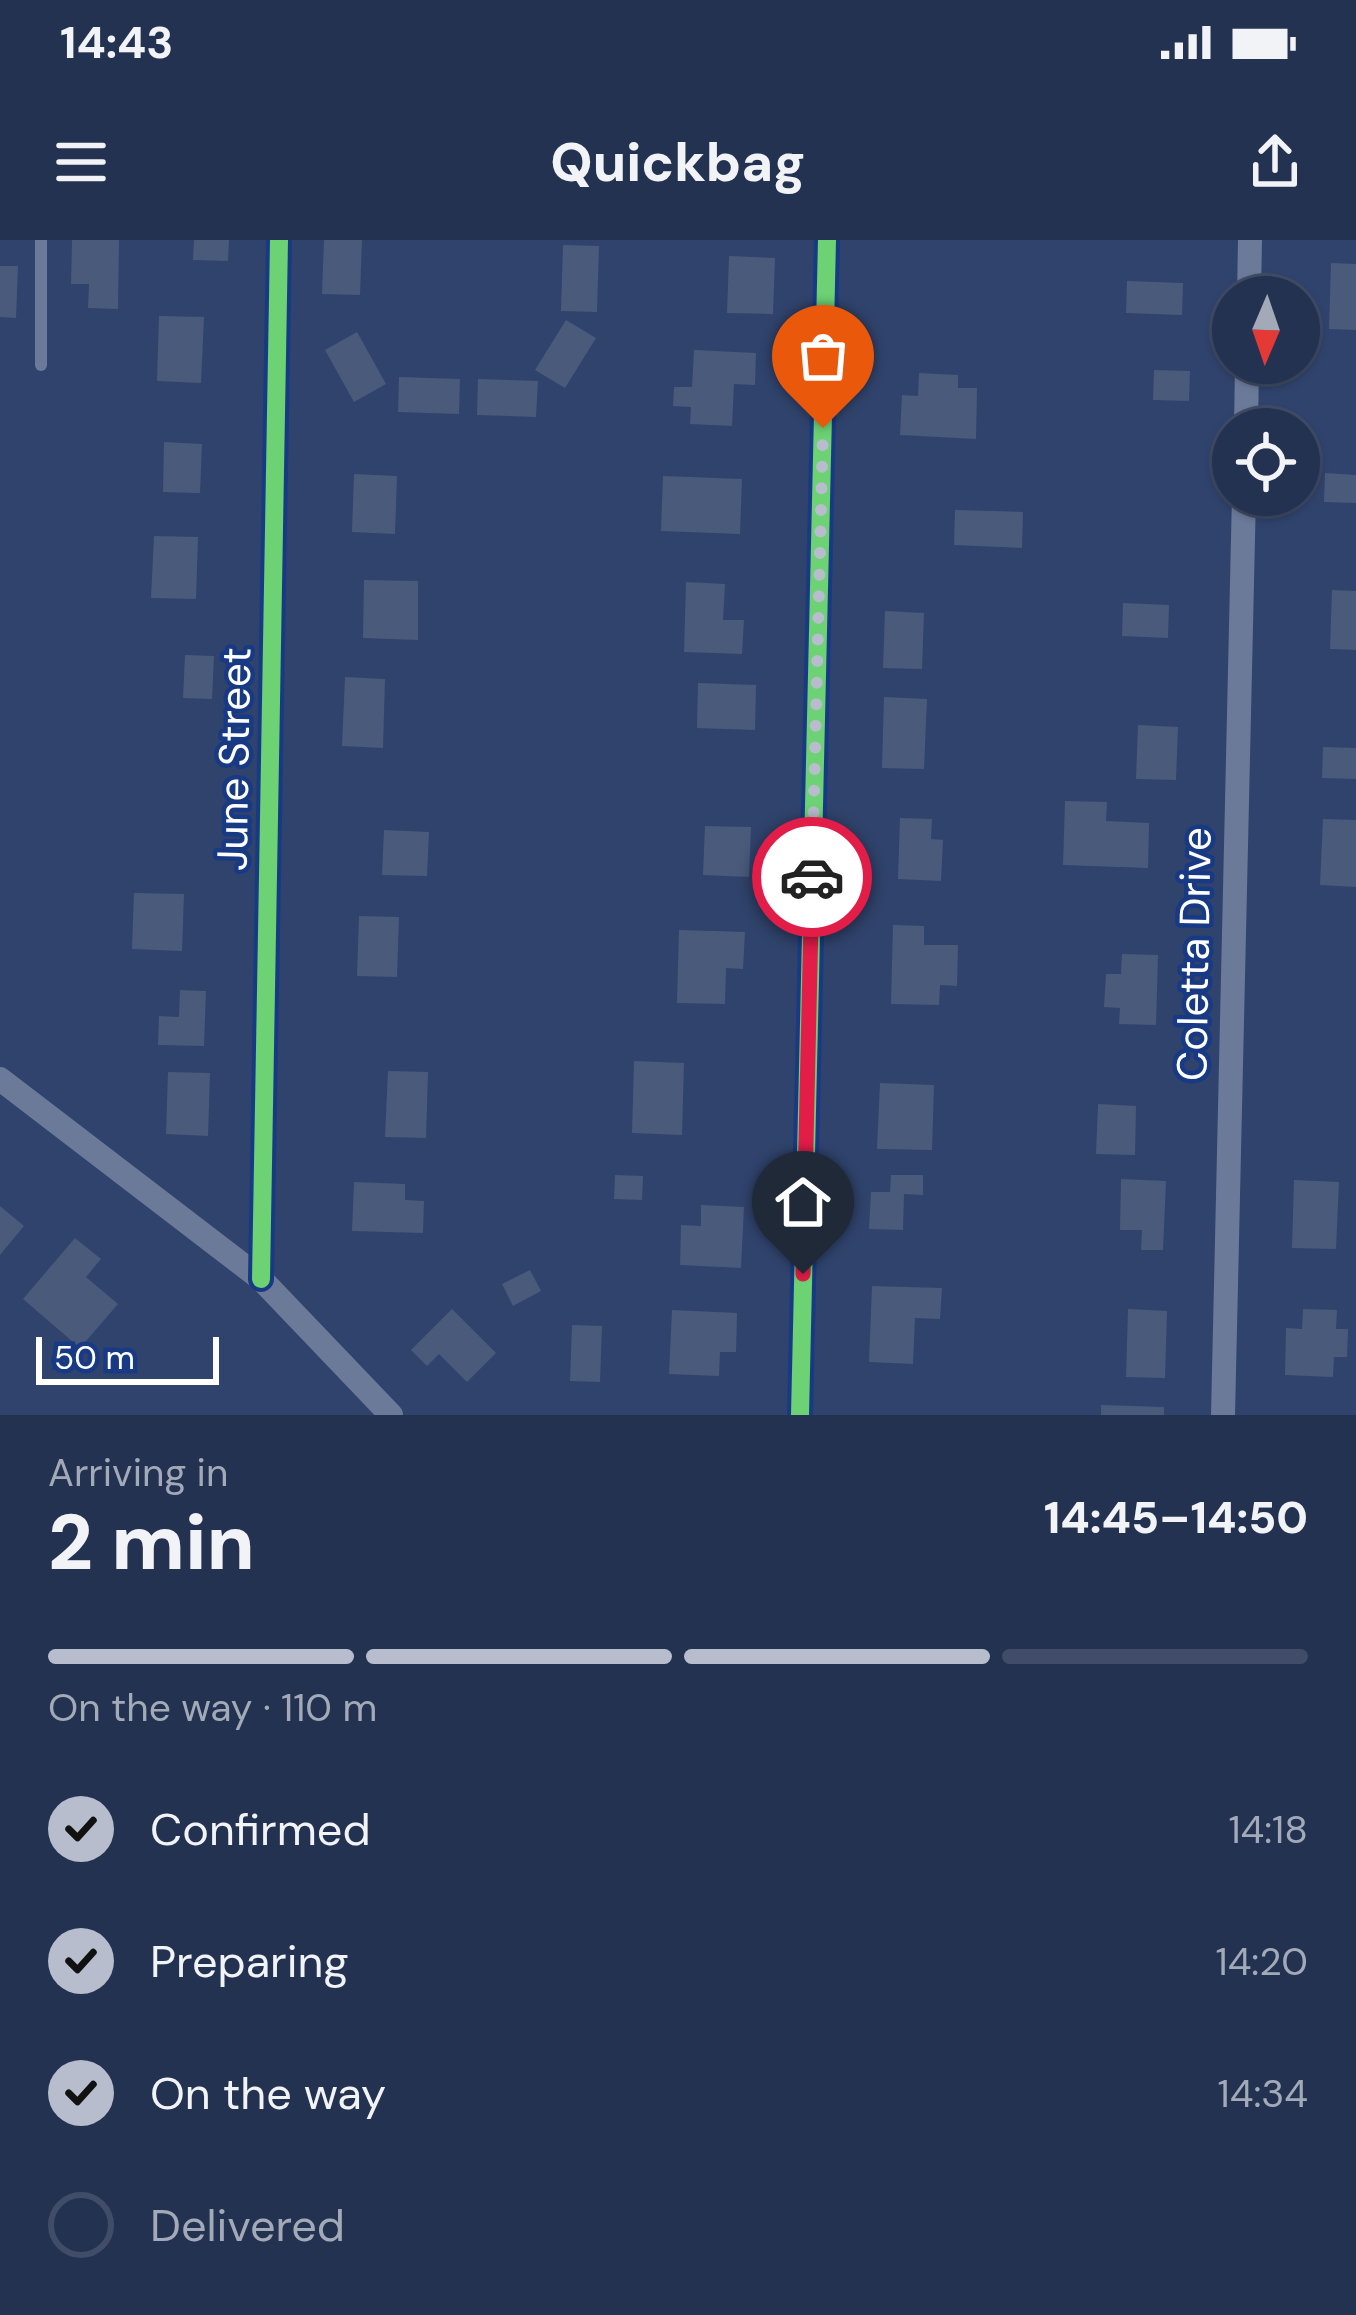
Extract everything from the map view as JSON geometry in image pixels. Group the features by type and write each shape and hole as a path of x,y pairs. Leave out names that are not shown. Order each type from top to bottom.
{"street":[{"name":"June Street","path":"261,1279 279,240"},
{"path":"800,1415 827,240"},
{"path":"1249,276 1250,240"},
{"name":"Coletta Drive","path":"1223,1415 1244,516"},
{"path":"0,1078 261,1279 391,1415"}],"lane":[{"path":"41,240 41,365"}],"building":[{"path":"72,240 119,240 118,309 88,308 89,284 71,284"},
{"path":"194,240 229,240 228,261 193,260"},
{"path":"324,240 362,240 360,295 322,294"},
{"path":"563,245 599,246 597,312 561,311"},
{"path":"729,256 775,258 773,314 727,313"},
{"path":"1331,263 1356,264 1356,330 1329,329"},
{"path":"0,266 18,266 16,318 0,317"},
{"path":"1127,281 1183,283 1182,315 1126,313"},
{"path":"159,316 204,317 201,383 157,381"},
{"path":"566,320 596,338 565,388 535,370"},
{"path":"357,332 386,384 354,402 325,350"},
{"path":"694,350 756,353 755,385 734,384 732,426 690,424 691,407 673,406 674,387 692,387"},
{"path":"1154,370 1190,371 1189,401 1153,400"},
{"path":"919,373 958,375 958,388 977,388 976,439 900,435 902,395 918,396"},
{"path":"399,377 460,379 459,414 398,412"},
{"path":"478,379 538,381 536,417 477,415"},
{"path":"164,442 202,444 200,493 163,492"},
{"path":"1325,473 1356,475 1356,503 1324,502"},
{"path":"354,474 397,476 395,534 352,532"},
{"path":"663,476 742,479 740,534 661,531"},
{"path":"955,510 1023,512 1022,548 954,545"},
{"path":"154,536 198,537 196,599 151,598"},
{"path":"364,580 418,581 418,640 363,638"},
{"path":"686,582 725,584 723,620 744,620 742,654 684,652"},
{"path":"1332,590 1356,591 1356,650 1330,649"},
{"path":"1123,603 1169,605 1168,638 1122,636"},
{"path":"885,611 924,613 922,669 883,668"},
{"path":"185,655 214,656 212,699 183,698"},
{"path":"345,677 385,679 383,748 342,746"},
{"path":"698,683 756,685 755,730 697,728"},
{"path":"884,697 927,699 924,769 882,768"},
{"path":"1138,725 1178,727 1176,780 1136,779"},
{"path":"1323,747 1356,748 1356,779 1322,778"},
{"path":"1065,801 1107,802 1106,821 1149,823 1148,868 1063,865"},
{"path":"900,818 932,819 931,839 943,840 941,881 898,879"},
{"path":"1323,819 1356,820 1356,887 1320,885"},
{"path":"705,826 751,827 749,877 703,875"},
{"path":"384,830 429,832 427,876 382,875"},
{"path":"134,893 184,894 182,951 132,949"},
{"path":"359,916 399,917 397,977 357,976"},
{"path":"893,925 924,926 924,945 958,945 957,986 940,985 939,1005 891,1004"},
{"path":"679,930 745,932 743,969 726,968 725,1004 677,1003"},
{"path":"1122,954 1158,955 1156,1025 1119,1024 1120,1008 1104,1007 1106,974 1121,974"},
{"path":"180,990 206,991 204,1046 158,1045 159,1016 179,1017"},
{"path":"634,1061 684,1063 682,1135 632,1133"},
{"path":"388,1071 428,1072 426,1138 385,1137"},
{"path":"168,1072 210,1073 208,1136 166,1134"},
{"path":"880,1083 934,1085 932,1150 877,1149"},
{"path":"1098,1104 1136,1106 1135,1155 1096,1154"},
{"path":"615,1175 643,1176 642,1200 614,1199"},
{"path":"891,1175 923,1175 923,1195 904,1194 903,1230 869,1229 871,1192 890,1192"},
{"path":"1121,1179 1166,1181 1163,1250 1141,1250 1142,1230 1120,1230"},
{"path":"1294,1180 1339,1182 1336,1249 1292,1248"},
{"path":"354,1182 405,1184 405,1200 424,1201 423,1233 352,1231"},
{"path":"701,1205 744,1207 741,1268 680,1265 681,1225 701,1226"},
{"path":"0,1206 24,1226 0,1255"},
{"path":"75,1238 101,1259 86,1277 118,1304 80,1348 23,1299"},
{"path":"530,1270 541,1291 513,1306 502,1284"},
{"path":"872,1286 942,1288 940,1319 915,1318 913,1364 869,1362"},
{"path":"452,1309 496,1353 467,1382 439,1354 427,1366 411,1350"},
{"path":"1128,1309 1167,1311 1165,1378 1126,1377"},
{"path":"1303,1309 1337,1310 1336,1329 1348,1329 1347,1357 1334,1357 1333,1377 1285,1375 1286,1328 1302,1329"},
{"path":"672,1310 737,1313 736,1352 720,1352 719,1376 669,1374"},
{"path":"572,1325 602,1326 600,1382 570,1381"},
{"path":"1101,1405 1164,1407 1164,1415 1101,1415"}],"cycle path":[{"path":"261,1279 279,240"},
{"path":"800,1415 827,240"}],"way so far":[{"path":"812,877 823,428"}],"route":[{"path":"803,1274 812,877"}]}
